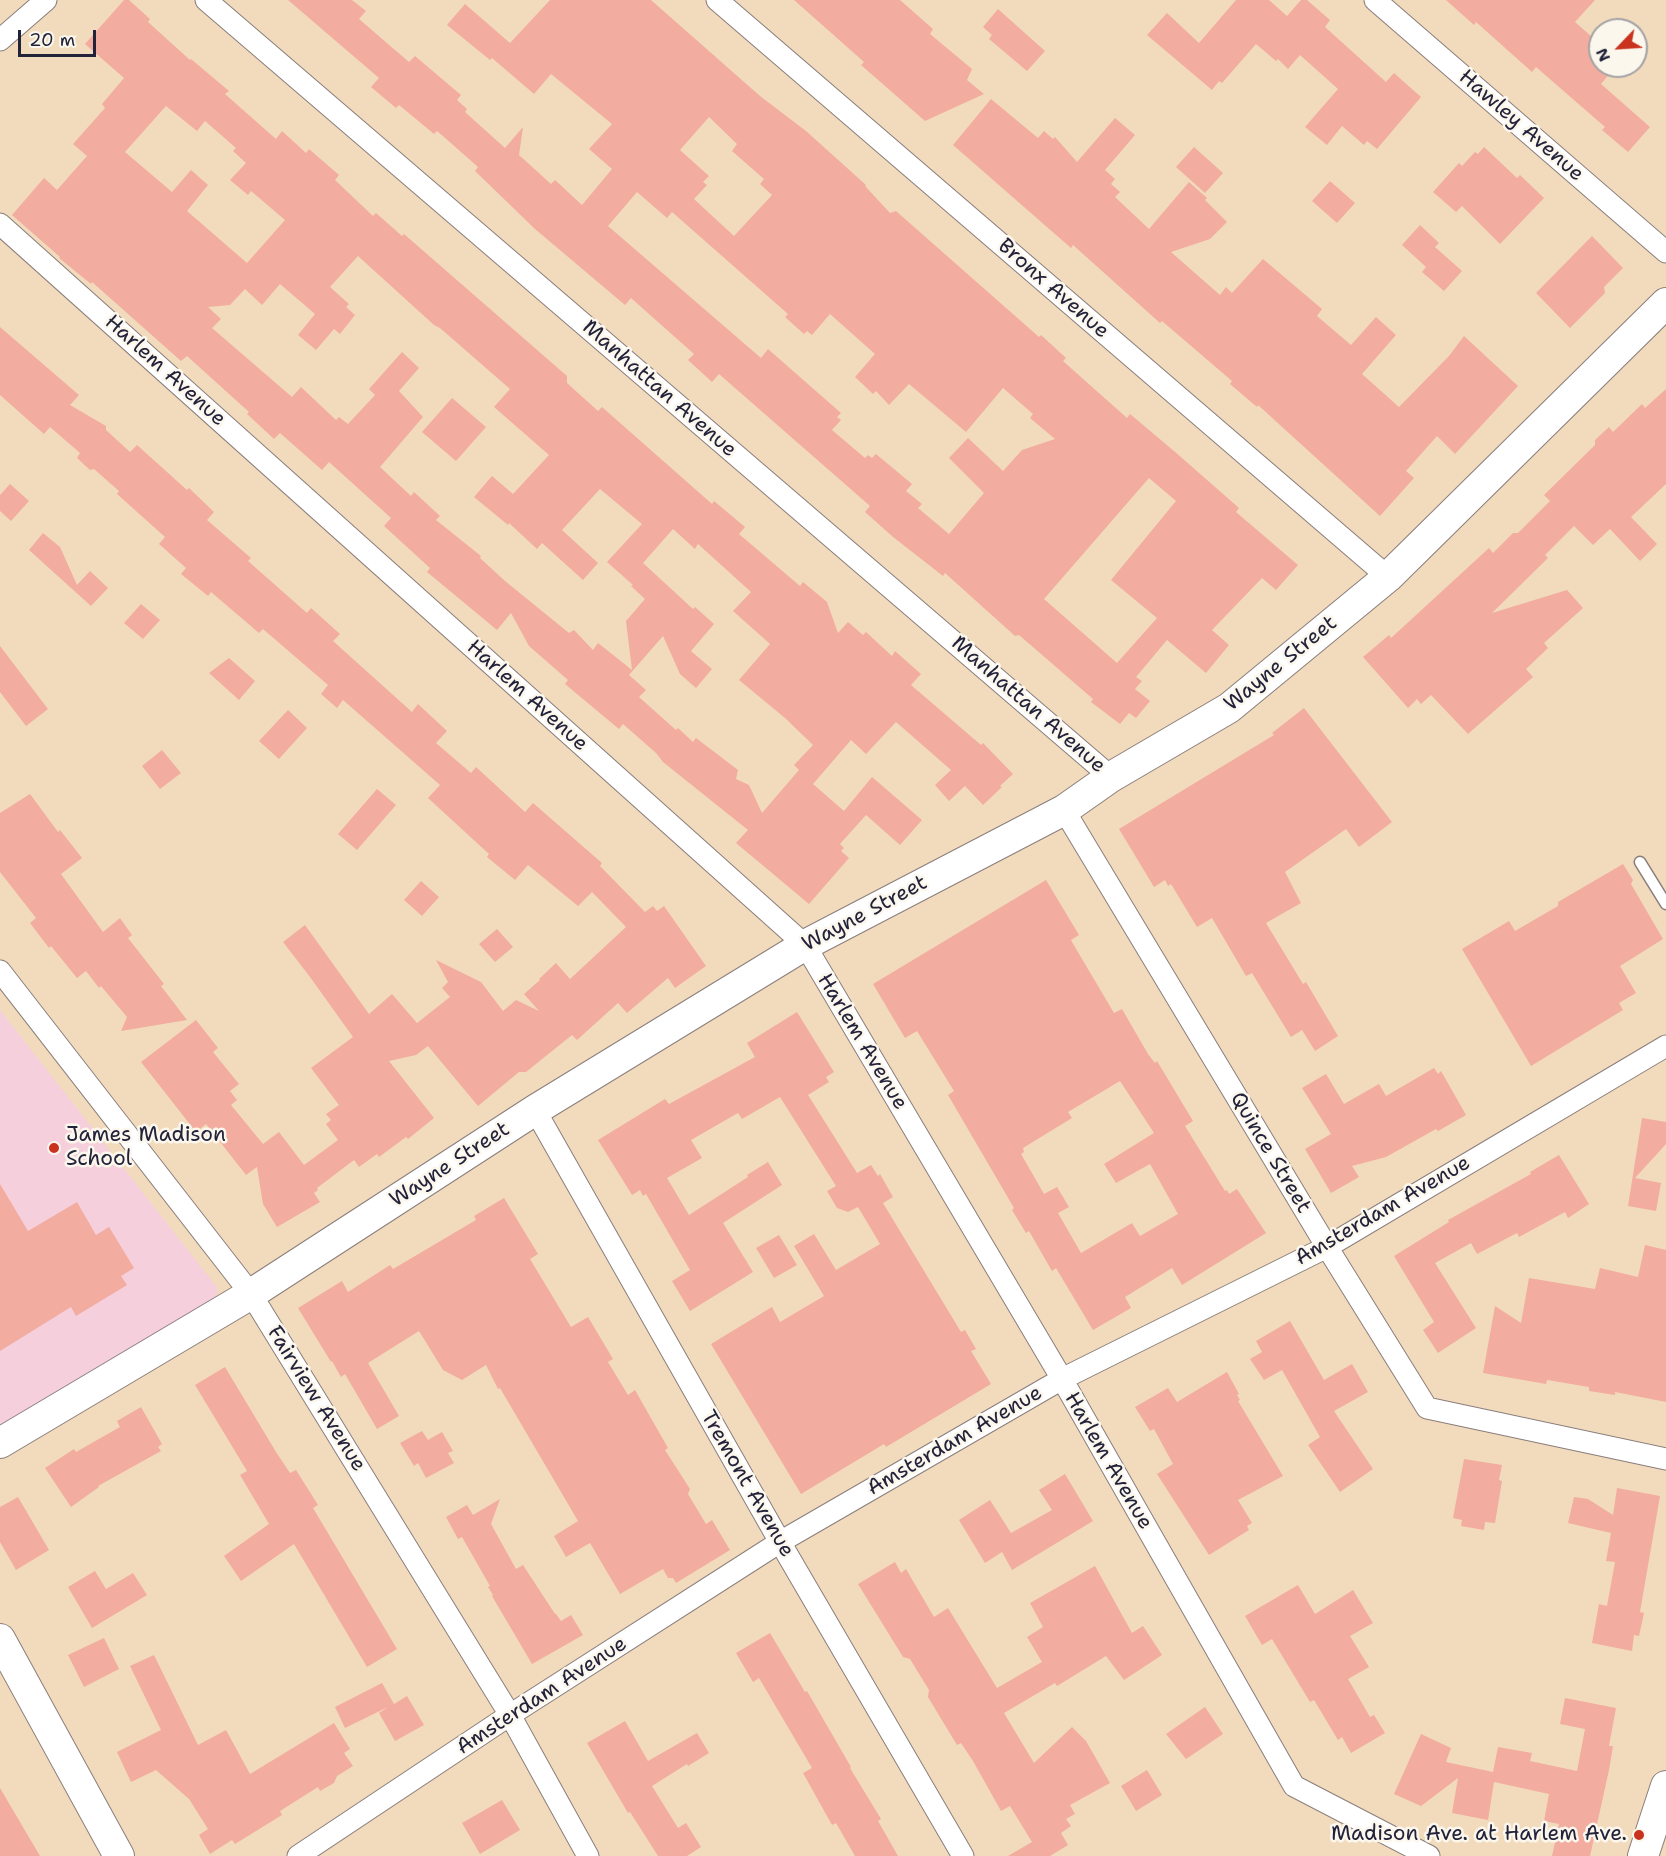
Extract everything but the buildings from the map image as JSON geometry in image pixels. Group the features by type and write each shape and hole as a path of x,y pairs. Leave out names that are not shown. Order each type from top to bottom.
{"street":[{"path":"0,40 46,0"},
{"name":"Manhattan Avenue","path":"206,0 1111,777"},
{"name":"Bronx Avenue","path":"717,0 1388,577"},
{"name":"Hawley Avenue","path":"1375,0 1666,252"},
{"name":"Harlem Avenue","path":"0,224 805,945 1062,1379 1294,1786 1430,1856"},
{"name":"Wayne Street","path":"0,1443 251,1294 535,1110 805,945 1064,810 1111,777 1229,708 1388,577 1666,303"},
{"name":"Quince Street","path":"1064,810 1327,1247 1427,1408 1666,1459"},
{"name":"Fairview Avenue","path":"0,971 251,1294 510,1715 588,1856"},
{"name":"Amsterdam Avenue","path":"298,1856 510,1715 780,1542 1062,1379 1327,1247 1666,1046"},
{"name":"Tremont Avenue","path":"535,1110 780,1542 963,1856"},
{"path":"0,1639 119,1856"},
{"path":"1643,1856 1666,1786"}],"lane":[{"path":"1640,862 1666,904"}],"shaded area":[{"name":"James Madison School","path":"0,1010 216,1286 218,1292 214,1299 0,1428"}],"place":[{"name":"James Madison School","path":"54,1148"},
{"name":"Madison Ave. at Harlem Ave.","path":"1639,1835"}]}
